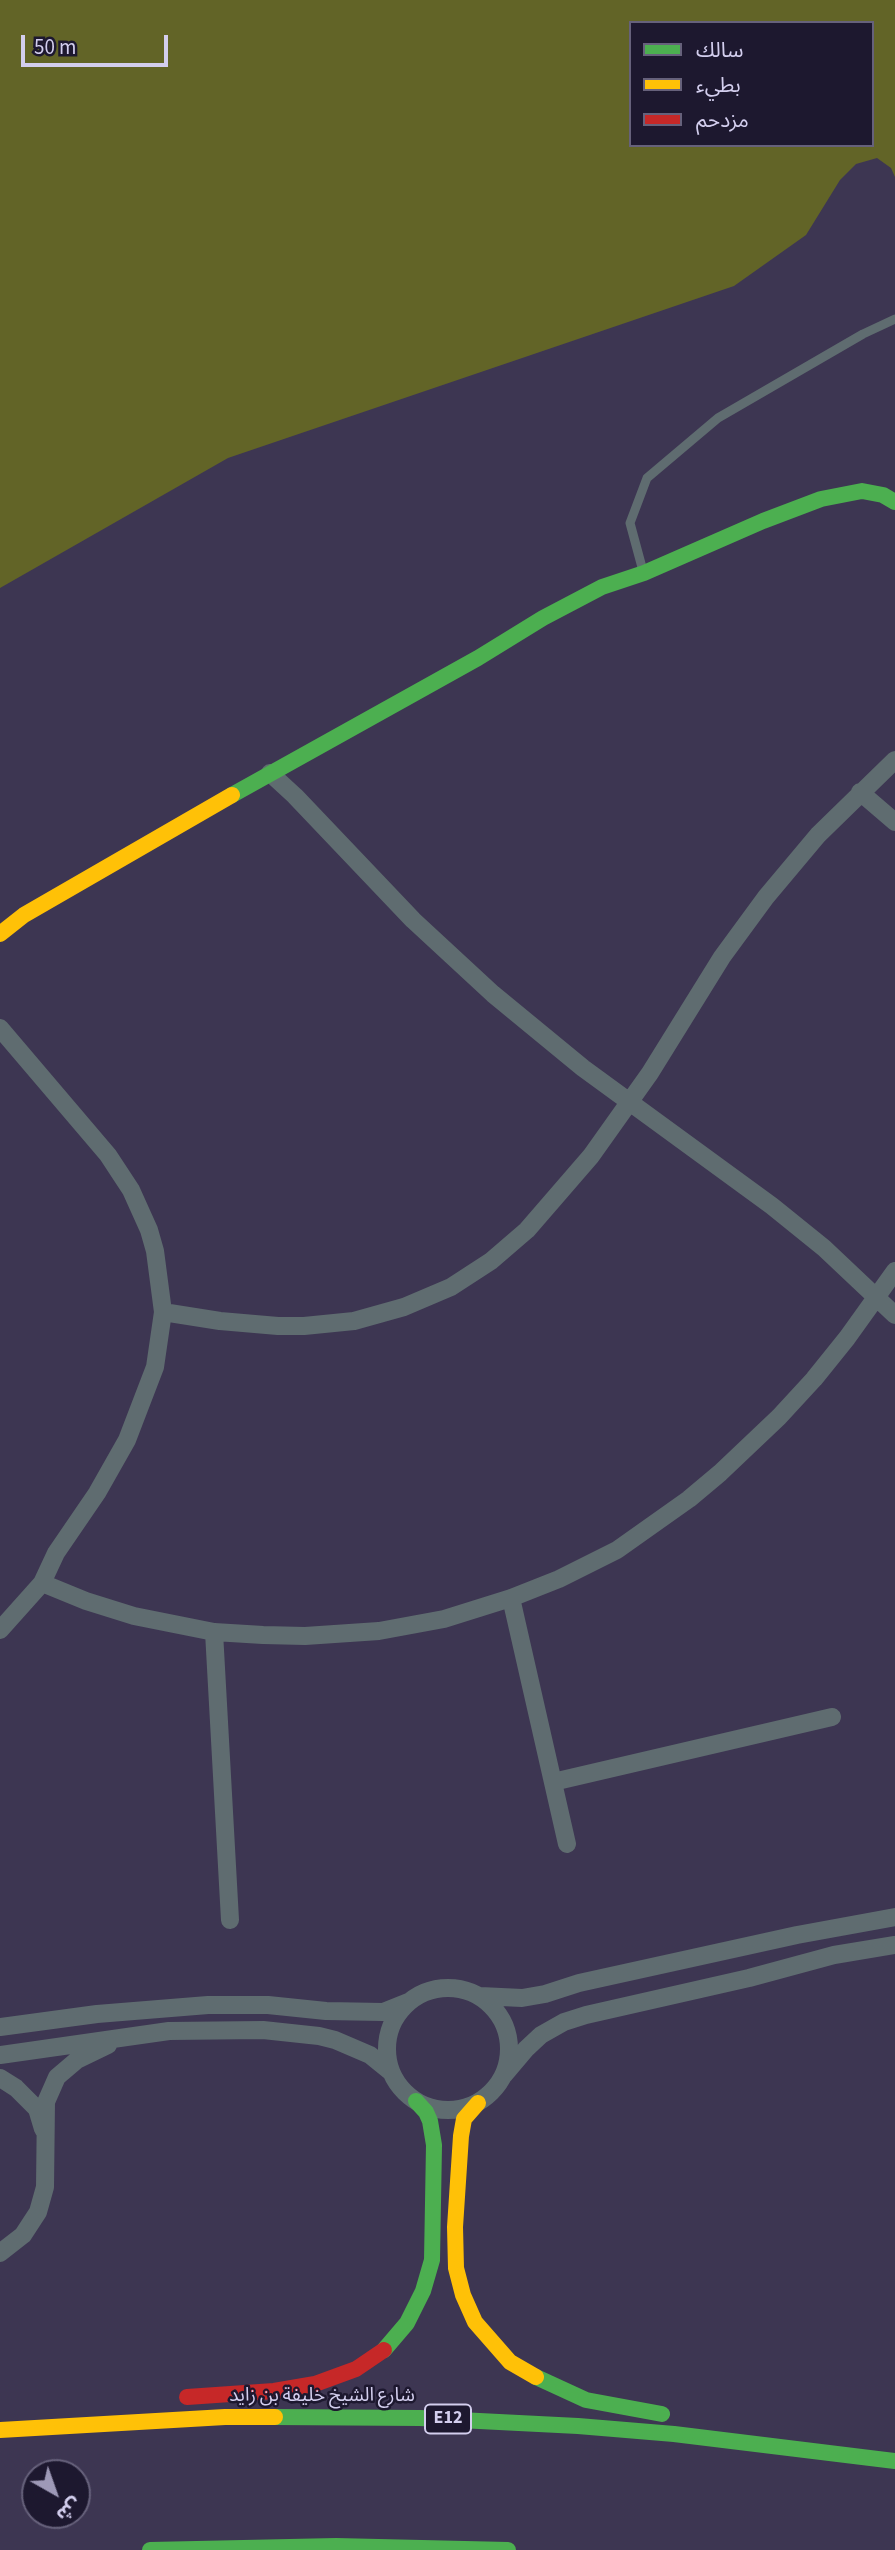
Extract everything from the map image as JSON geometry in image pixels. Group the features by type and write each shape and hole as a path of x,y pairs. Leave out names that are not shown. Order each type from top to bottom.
{"main road":[{"path":"0,934 24,915 270,773 602,587 644,573 821,499 862,491 883,495 895,502"},
{"path":"177,2398 274,2391 315,2384 356,2369 386,2348 407,2323 423,2291 432,2260 434,2233 434,2145 430,2121 416,2101"},
{"path":"478,2103 464,2119 455,2227 456,2268 463,2295 475,2322 510,2362 545,2382 586,2400 680,2418 769,2444"},
{"path":"6,2430 122,2407"},
{"name":"شارع الشيخ خليفة بن زايد","path":"6,2430 225,2417 406,2417 578,2426 769,2444 895,2461"},
{"path":"150,2550 325,2546 508,2550"}],"street":[{"path":"163,1312 250,1324 329,1325 379,1315 451,1287 491,1261 527,1230 583,1167 630,1102 716,966 766,897 818,835 895,760"},
{"path":"270,773 453,957 537,1032 772,1206 824,1248 895,1315"},
{"path":"860,792 895,822"},
{"path":"0,1028 108,1155 131,1191 149,1230 155,1251 163,1312 155,1367 127,1440 97,1493 56,1553 42,1583 0,1630"},
{"path":"42,1583 111,1609 214,1632 305,1636 379,1631 444,1619 511,1598 559,1579 617,1550 710,1482 797,1398 847,1338 895,1271"},
{"path":"511,1598 567,1844"},
{"path":"214,1632 230,1920"},
{"path":"553,1782 832,1717"},
{"path":"480,1996 522,1998 545,1994 579,1983 797,1935 895,1917"},
{"path":"0,2055 169,2031 263,2030 318,2036 370,2054 391,2072 406,2094 416,2101 440,2110 453,2110 478,2103 488,2095 526,2049 541,2035 564,2022 834,1955 895,1945"},
{"path":"0,2027 97,2014 208,2005 268,2004 326,2011 383,2012 443,1987 469,1990 499,2013 509,2037 508,2063 504,2075"},
{"path":"391,2072 388,2035 400,2011 408,2002"},
{"path":"0,2253 23,2235 38,2212 45,2187 46,2102 57,2077 77,2060 123,2038"},
{"path":"0,2078 16,2088 37,2109 46,2139"}],"lane":[{"path":"644,573 630,523 647,478 718,418 863,334 895,319"}],"shaded area":[{"path":"0,0 895,0 895,177 891,168 877,158 856,164 840,180 806,235 734,286 228,458 0,588"}],"traffic: fast":[{"path":"232,795 602,587 644,573 821,499 862,491 883,495 895,502"},
{"path":"384,2350 407,2323 423,2291 432,2260 434,2145 430,2121 416,2101"},
{"path":"536,2377 586,2400 662,2414"},
{"path":"275,2417 420,2418 578,2426 674,2434 895,2461"},
{"path":"150,2550 336,2546 508,2550"}],"traffic: slow":[{"path":"0,934 24,915 232,795"},
{"path":"478,2103 464,2119 461,2136 455,2227 456,2268 463,2295 475,2322 510,2362 536,2377"},
{"path":"0,2430 225,2417 275,2417"}],"traffic: jam":[{"path":"187,2397 274,2391 315,2384 356,2369 384,2350"}]}
